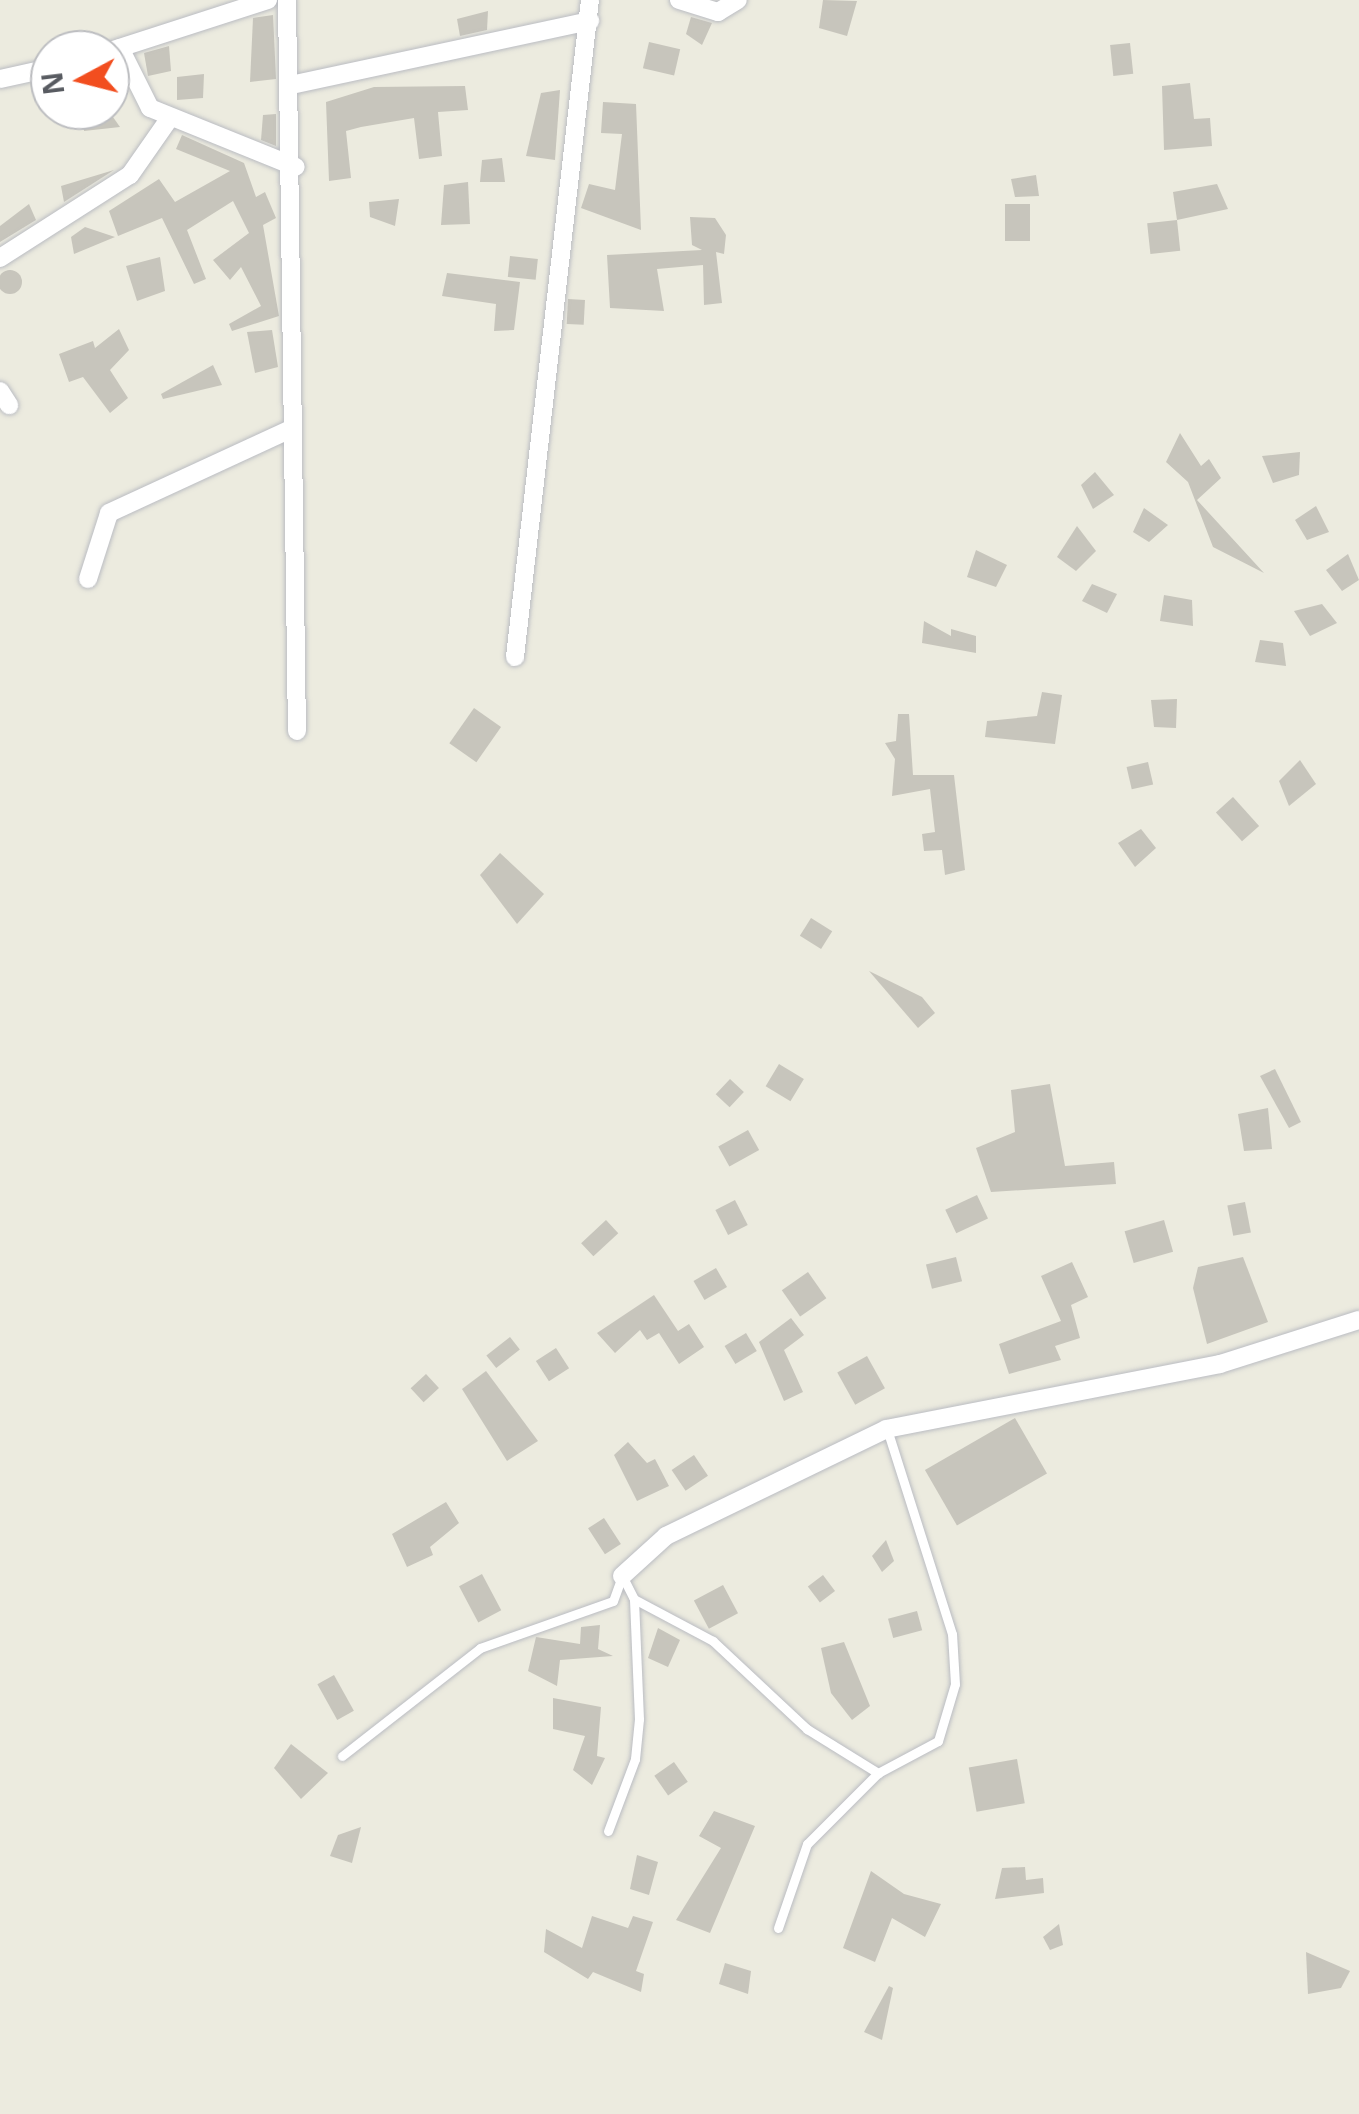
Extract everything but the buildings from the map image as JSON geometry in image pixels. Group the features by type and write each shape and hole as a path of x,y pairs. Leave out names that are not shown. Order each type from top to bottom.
{"street":[{"path":"130,45 268,0"},
{"path":"287,0 296,167 291,429 297,731"},
{"path":"515,658 590,0"},
{"path":"679,0 718,12 738,0"},
{"path":"292,85 590,20"},
{"path":"0,79 30,72"},
{"path":"130,80 137,94 169,119 296,167"},
{"path":"0,258 130,176 169,119"},
{"path":"88,580 109,514 291,429"},
{"path":"622,1576 666,1536 886,1428 1220,1364 1359,1320"}],"lane":[{"path":"778,1928 808,1844 878,1774 938,1740 955,1684 952,1634 886,1428"},
{"path":"608,1831 635,1759 634,1599 622,1576"},
{"path":"342,1756 480,1648 613,1601 622,1576"},
{"path":"634,1599 713,1641 808,1729 878,1774"}]}
